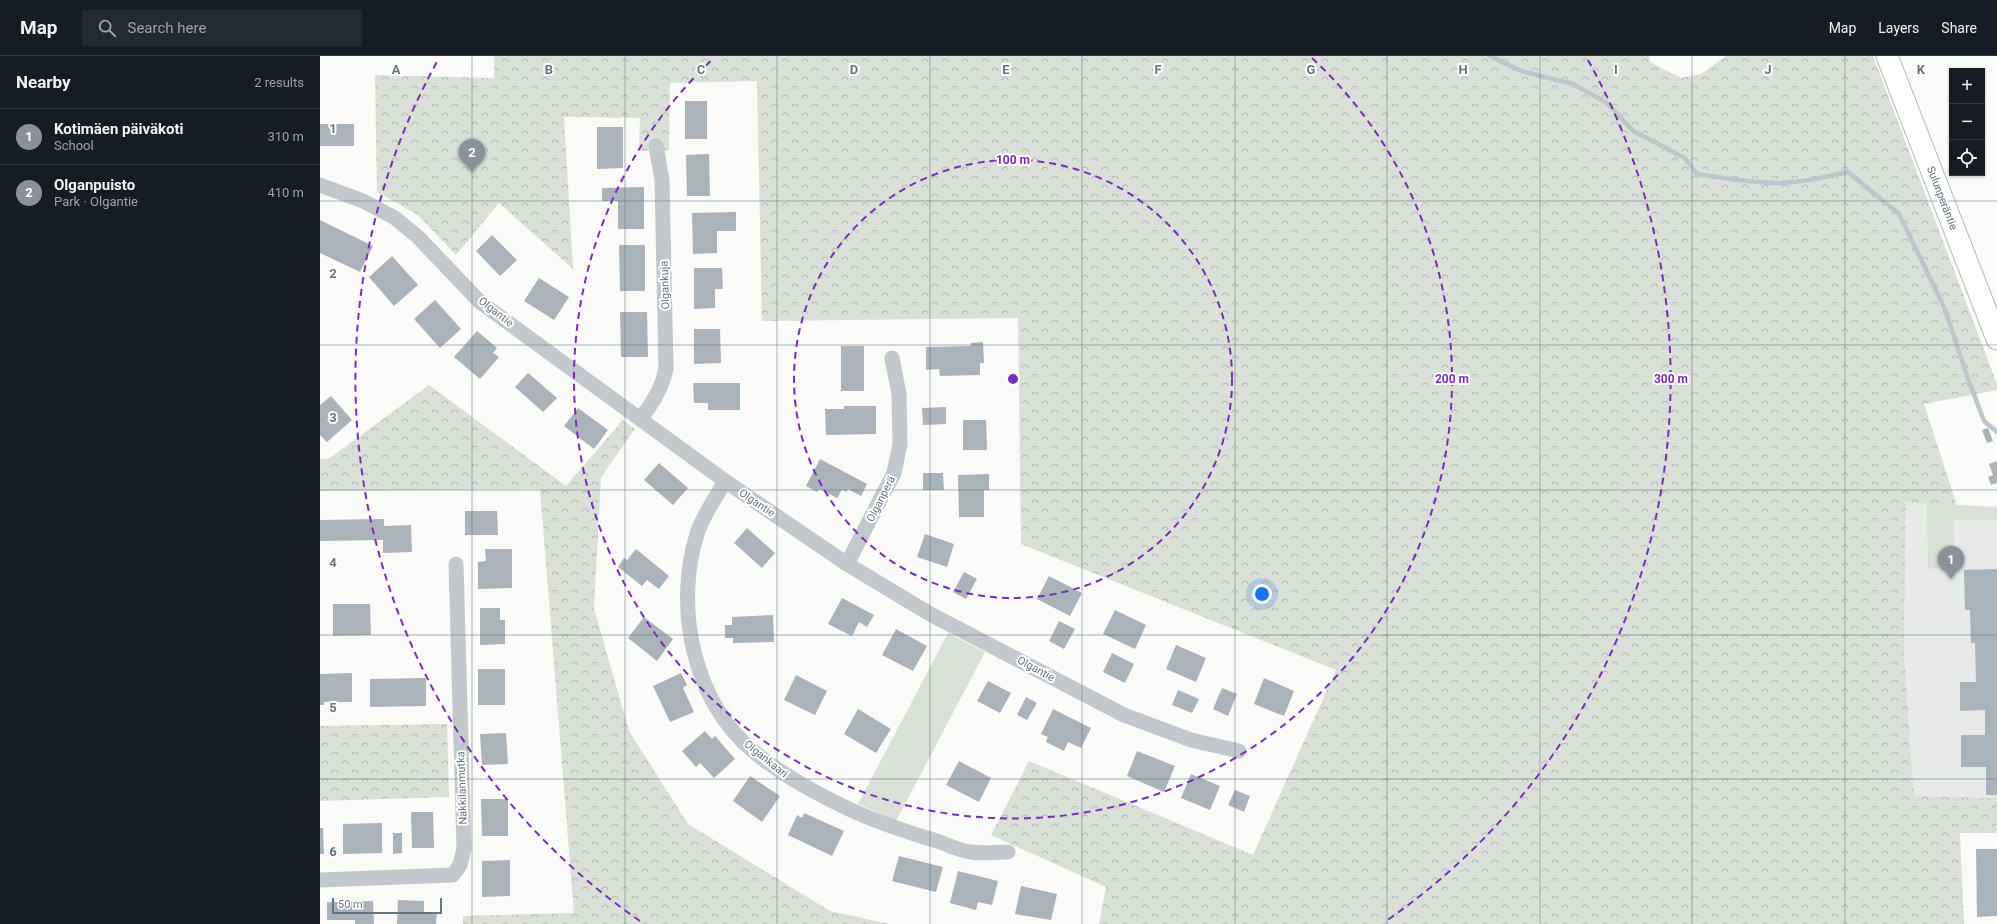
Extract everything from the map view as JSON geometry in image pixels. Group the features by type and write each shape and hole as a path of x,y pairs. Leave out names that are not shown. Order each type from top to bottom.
{"street":[{"name":"Sulunperäntie","path":"1887,56 1997,339"},
{"name":"Olgankuja","path":"641,418 651,405 663,383 666,369 662,180 656,146"},
{"name":"Olgantie","path":"320,185 363,201 395,218 418,237 480,302 641,418 725,481 847,564 930,614 1124,715 1191,740 1239,751"},
{"name":"Olganperä","path":"847,564 894,473 896,466 900,444 899,394 892,358"},
{"name":"Olgankaari","path":"725,481 707,511 697,533 689,564 688,600 689,630 696,661 709,692 726,722 752,750 789,778 831,801 873,821 971,852 1008,852"},
{"name":"Nakkilanmutka","path":"320,880 453,876 460,865 464,849 456,564"}],"shaded area":[{"path":"1906,502 1997,507 1997,798 1914,796 1904,651"}],"green space":[{"path":"494,56 1649,56 1650,62 1681,78 1701,74 1726,56 1873,56 1997,384 1997,390 1924,404 1957,506 1906,502 1904,651 1914,796 1997,798 1997,833 1960,833 1964,924 1099,924 1106,887 991,835 1029,761 1253,855 1336,670 1021,544 1018,318 762,321 757,81 670,83 669,150 639,151 640,118 564,117 573,269 499,203 456,255 418,215 377,192 375,75 494,78"},
{"path":"429,385 566,486 623,420 635,429 601,477 594,608 629,731 688,824 830,911 889,924 463,924 463,916 574,913 540,489 320,491 320,459 330,458"},
{"path":"1927,504 1997,507 1997,520 1954,520 1954,557 1946,560 1945,567 1928,569"},
{"path":"948,633 985,652 896,821 858,804"},
{"path":"447,724 449,797 320,801 320,726"}],"building":[{"path":"685,101 707,101 707,139 685,139"},
{"path":"320,124 354,124 354,146 320,146"},
{"path":"597,127 623,127 623,168 597,169"},
{"path":"709,154 710,196 687,196 686,155"},
{"path":"644,187 644,229 618,229 618,201 602,201 602,188"},
{"path":"736,212 736,231 717,231 717,253 693,254 692,213"},
{"path":"320,220 373,246 360,272 320,253"},
{"path":"492,235 517,260 500,276 476,251"},
{"path":"619,245 645,245 645,291 620,291"},
{"path":"392,256 418,285 394,306 369,277"},
{"path":"694,268 722,268 723,289 715,289 715,308 694,309"},
{"path":"539,278 569,297 554,320 524,301"},
{"path":"435,300 461,329 440,348 414,319"},
{"path":"620,312 647,312 648,357 621,357"},
{"path":"694,329 720,329 721,363 694,364"},
{"path":"477,331 497,348 493,353 499,357 480,379 454,357"},
{"path":"983,342 984,363 980,363 980,375 940,376 939,369 926,370 926,347 971,346 971,343"},
{"path":"841,346 864,346 864,391 841,391"},
{"path":"528,373 557,398 543,412 515,387"},
{"path":"693,383 740,383 740,410 708,410 708,403 694,403"},
{"path":"331,396 352,420 327,442 320,435 320,405"},
{"path":"844,406 876,406 876,434 826,435 825,409 844,409"},
{"path":"946,407 946,424 923,425 922,408"},
{"path":"578,408 608,430 594,449 564,426"},
{"path":"963,420 986,420 987,450 963,450"},
{"path":"1988,428 1993,441 1987,443 1982,430"},
{"path":"820,459 867,484 861,496 848,489 847,492 842,490 837,498 819,489 817,492 806,486"},
{"path":"1997,461 1997,483 1991,485 1988,477 1993,475 1989,464"},
{"path":"659,463 688,488 673,505 644,480"},
{"path":"923,473 943,473 944,490 923,490"},
{"path":"989,474 989,490 984,490 984,517 959,517 958,475"},
{"path":"465,511 497,511 498,535 465,535"},
{"path":"384,519 384,526 411,525 412,552 383,553 383,540 320,541 320,520"},
{"path":"747,528 775,553 762,568 734,543"},
{"path":"925,534 954,544 947,567 917,557"},
{"path":"485,549 512,549 512,588 478,589 478,562 486,561"},
{"path":"636,549 669,576 659,589 647,580 642,586 618,567 624,558 627,560"},
{"path":"1997,569 1997,795 1986,795 1986,767 1961,767 1961,735 1985,735 1985,710 1960,711 1960,682 1976,682 1975,643 1971,643 1970,610 1965,610 1964,570"},
{"path":"964,572 977,579 966,599 953,592"},
{"path":"1049,576 1082,593 1070,616 1037,599"},
{"path":"842,598 874,615 867,627 859,622 852,636 828,624"},
{"path":"333,604 370,604 371,635 333,636"},
{"path":"480,608 500,608 500,620 505,620 505,644 480,645"},
{"path":"1115,610 1146,625 1135,649 1103,634"},
{"path":"773,615 774,642 733,643 733,638 725,638 725,625 732,625 732,617"},
{"path":"644,617 673,639 657,661 628,638"},
{"path":"1059,621 1075,629 1064,649 1049,641"},
{"path":"896,629 927,646 913,671 882,655"},
{"path":"1176,645 1206,658 1196,682 1166,669"},
{"path":"1112,653 1134,664 1125,683 1103,672"},
{"path":"478,669 505,669 505,705 478,705"},
{"path":"352,673 352,702 324,702 324,705 320,705 320,674"},
{"path":"681,673 687,685 683,688 694,712 670,722 653,686"},
{"path":"796,675 827,691 815,715 784,700"},
{"path":"426,678 426,706 370,707 370,679"},
{"path":"1264,678 1294,691 1284,716 1254,704"},
{"path":"988,681 1011,693 1000,713 977,701"},
{"path":"1222,688 1237,694 1228,716 1213,709"},
{"path":"1178,690 1199,699 1192,713 1172,705"},
{"path":"1026,697 1037,703 1027,720 1017,715"},
{"path":"858,709 891,729 876,753 844,734"},
{"path":"1053,709 1091,728 1081,748 1068,742 1064,751 1046,742 1048,737 1041,734"},
{"path":"705,731 712,739 715,736 735,759 714,778 700,763 696,767 682,751"},
{"path":"506,733 508,764 482,765 480,734"},
{"path":"1137,751 1175,766 1164,792 1127,776"},
{"path":"959,761 991,778 979,802 946,785"},
{"path":"1191,774 1220,786 1210,810 1181,798"},
{"path":"750,776 780,796 762,822 733,801"},
{"path":"1235,790 1250,796 1244,812 1228,805"},
{"path":"481,799 508,799 508,836 482,836"},
{"path":"411,812 433,812 434,848 412,848"},
{"path":"804,813 844,831 832,856 788,835 797,815 802,818"},
{"path":"382,823 382,853 343,854 343,824"},
{"path":"320,828 323,828 324,854 320,854"},
{"path":"393,833 402,833 402,853 393,854"},
{"path":"1976,849 1997,849 1997,916 1977,917"},
{"path":"899,856 943,867 936,892 892,881"},
{"path":"510,860 510,896 482,897 482,861"},
{"path":"958,871 998,881 992,905 978,902 976,910 950,903"},
{"path":"1021,886 1057,894 1051,920 1015,914"},
{"path":"398,900 424,901 424,912 437,912 436,924 397,924"},
{"path":"373,901 374,924 355,924 355,920 327,920 327,902"}],"waterway":[{"path":"1490,56 1521,71 1573,84 1607,103 1633,131 1685,158 1697,174 1747,181 1786,183 1822,178 1848,172 1899,214 1945,309 1967,376 1984,421 1997,432"}],"place":[{"name":"Olganpuisto","path":"472,172"},
{"name":"Kotimäen päiväkoti","path":"1951,579"}]}
